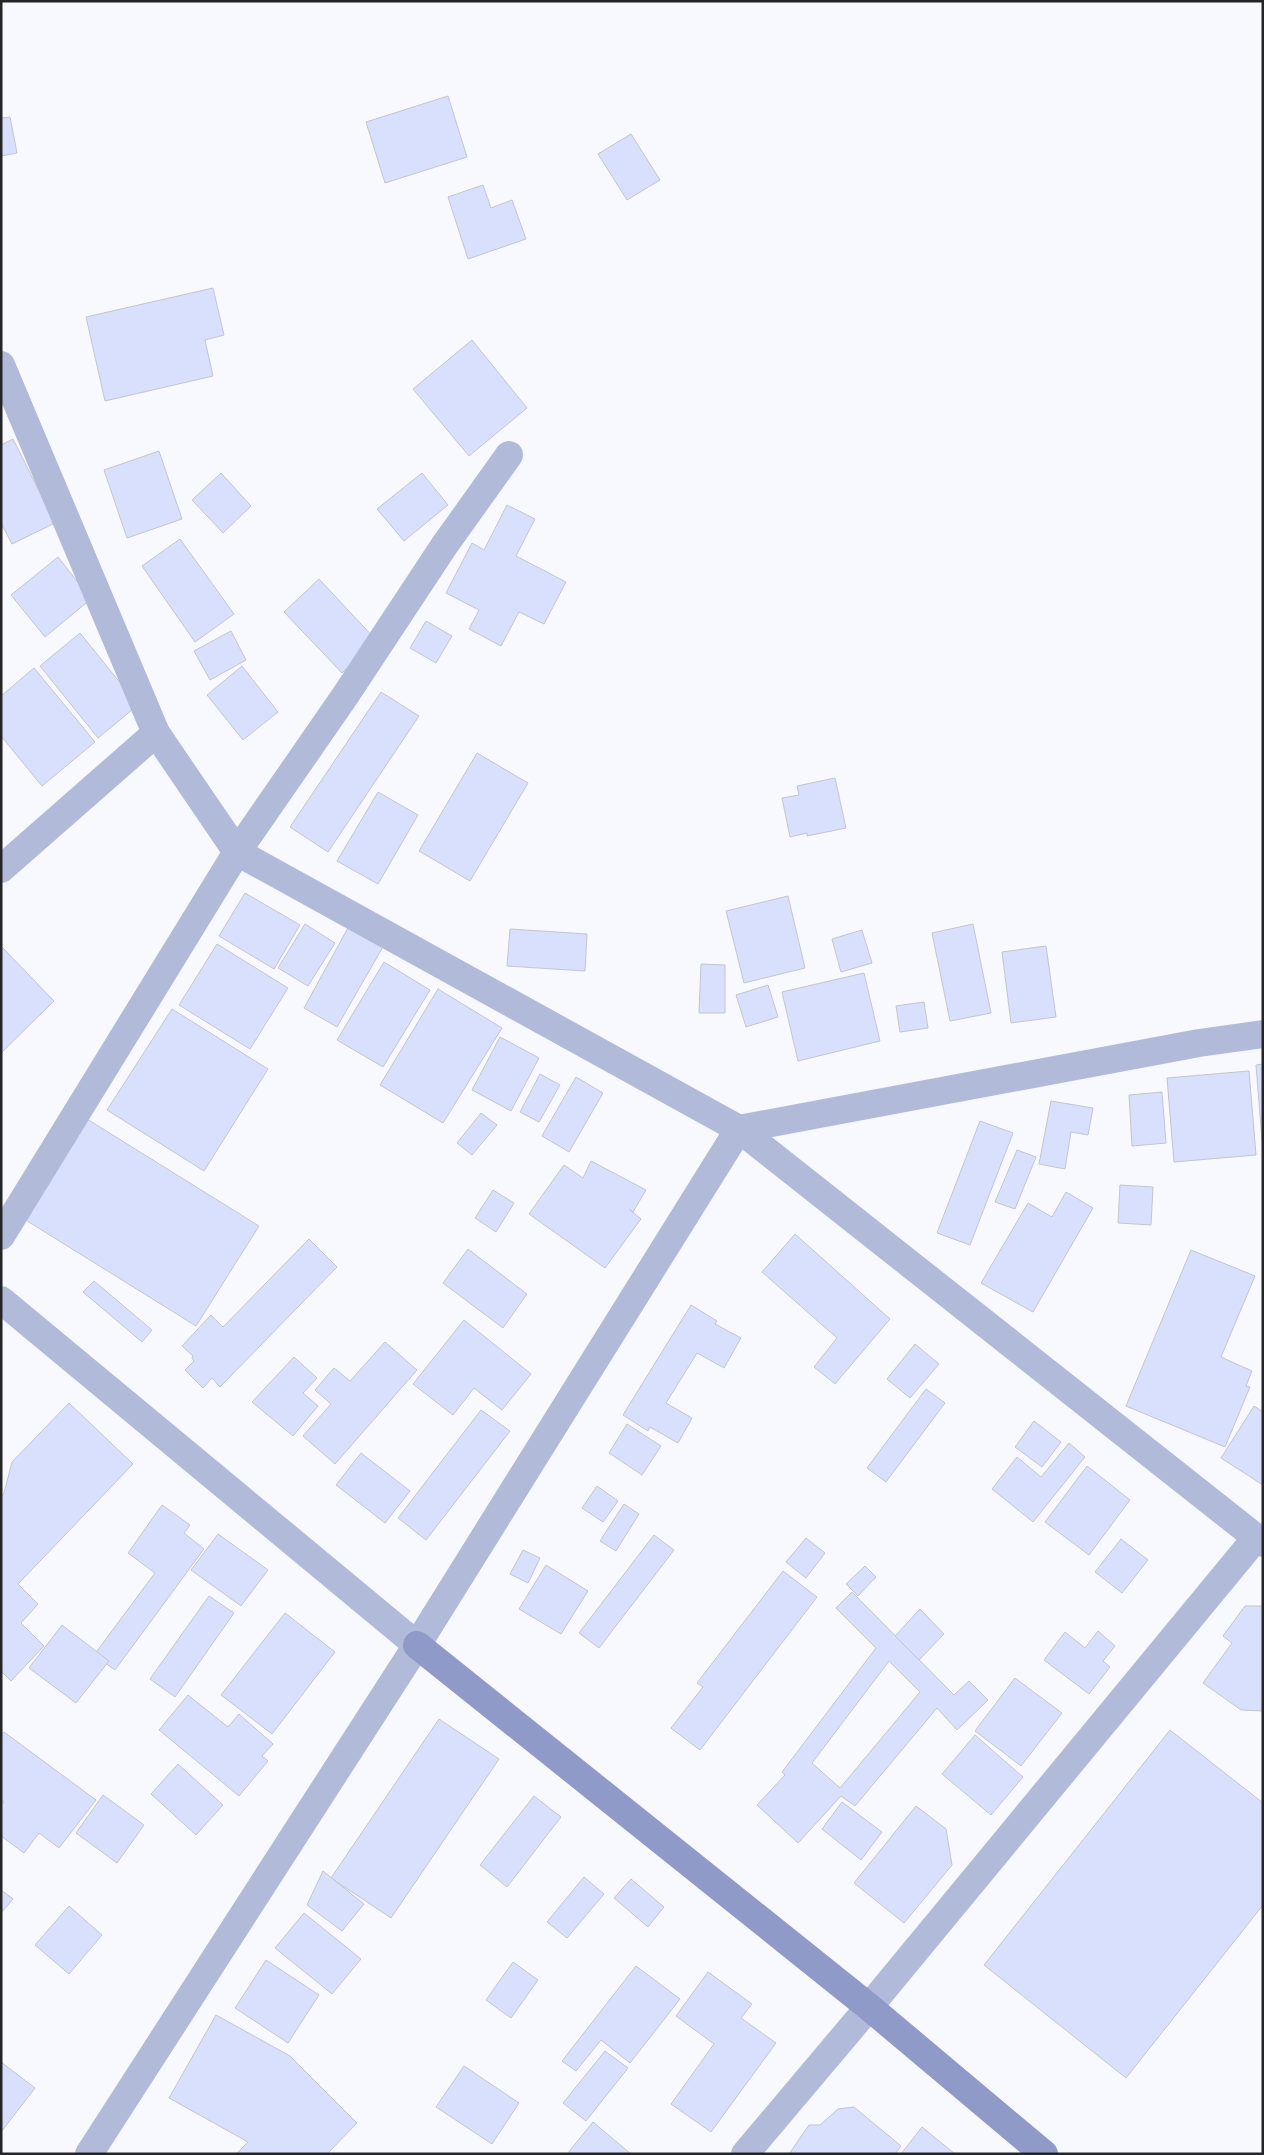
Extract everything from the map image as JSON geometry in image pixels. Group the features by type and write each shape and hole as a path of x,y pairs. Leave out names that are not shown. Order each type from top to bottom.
{"street":[{"path":"1,365 156,733 237,852 739,1129 1260,1541 745,2154"},
{"path":"1,1236 237,852 444,546 509,455"},
{"path":"1,869 156,733"},
{"path":"89,2154 417,1644 739,1129 1198,1043 1263,1034"},
{"path":"1,1300 417,1644 869,2007 1044,2154"}],"building":[{"path":"448,96 467,157 385,183 366,122"},
{"path":"10,117 17,153 1,156 1,118"},
{"path":"631,134 660,180 627,200 598,154"},
{"path":"483,185 491,208 512,200 526,239 468,259 448,197"},
{"path":"213,288 224,335 205,340 213,376 105,401 86,317"},
{"path":"472,340 527,408 469,456 413,389"},
{"path":"13,439 55,523 12,544 1,523 1,445"},
{"path":"159,451 182,519 127,538 104,470"},
{"path":"221,473 251,506 223,533 192,500"},
{"path":"422,473 448,505 404,541 377,509"},
{"path":"507,505 535,519 516,556 566,582 544,624 519,612 501,646 469,629 479,610 446,593 472,543 484,550"},
{"path":"180,539 234,614 195,642 142,566"},
{"path":"58,557 91,599 45,637 11,595"},
{"path":"319,579 376,640 342,673 284,612"},
{"path":"426,621 452,636 436,663 410,648"},
{"path":"231,631 246,660 210,680 194,651"},
{"path":"80,633 138,705 98,738 40,666"},
{"path":"242,666 278,712 243,740 207,695"},
{"path":"34,668 95,742 42,786 1,736 1,696"},
{"path":"381,692 419,716 328,852 290,827"},
{"path":"477,753 528,783 470,881 419,851"},
{"path":"835,778 846,828 807,836 807,833 790,837 782,798 799,795 797,786"},
{"path":"378,792 418,815 378,884 337,861"},
{"path":"245,893 300,925 274,969 219,936"},
{"path":"788,896 805,968 744,983 726,911"},
{"path":"305,924 335,943 308,986 278,968"},
{"path":"973,924 991,1013 950,1021 932,933"},
{"path":"349,926 384,945 337,1027 304,1008"},
{"path":"510,929 587,934 585,971 507,966"},
{"path":"862,930 872,963 841,972 832,939"},
{"path":"217,944 288,988 250,1049 179,1005"},
{"path":"1,946 54,1001 1,1053"},
{"path":"1046,946 1056,1017 1011,1023 1002,952"},
{"path":"384,962 430,990 383,1067 337,1040"},
{"path":"701,964 725,965 725,1013 699,1013"},
{"path":"864,973 880,1041 798,1061 782,992"},
{"path":"768,985 778,1017 746,1027 736,995"},
{"path":"438,989 502,1028 443,1123 380,1085"},
{"path":"924,1002 928,1028 900,1032 896,1006"},
{"path":"172,1009 268,1069 204,1171 107,1110"},
{"path":"500,1037 539,1058 511,1111 472,1090"},
{"path":"1263,1064 1263,1152 1256,1065"},
{"path":"1249,1071 1256,1155 1174,1162 1167,1078"},
{"path":"540,1074 560,1085 539,1122 520,1112"},
{"path":"576,1077 603,1093 569,1152 542,1136"},
{"path":"1162,1092 1166,1143 1132,1146 1129,1095"},
{"path":"1051,1101 1093,1108 1088,1135 1071,1132 1065,1169 1039,1164"},
{"path":"481,1113 497,1125 472,1155 457,1143"},
{"path":"87,1119 259,1226 196,1326 24,1219"},
{"path":"980,1121 1013,1133 970,1245 937,1233"},
{"path":"1017,1150 1036,1157 1015,1209 995,1202"},
{"path":"591,1161 646,1190 633,1212 629,1209 641,1219 605,1268 529,1214 564,1165 583,1178"},
{"path":"1120,1185 1153,1187 1151,1225 1118,1223"},
{"path":"493,1190 514,1203 496,1232 475,1218"},
{"path":"1066,1192 1093,1208 1033,1312 981,1283 1028,1203 1052,1217"},
{"path":"795,1234 890,1319 835,1384 814,1367 837,1338 762,1272"},
{"path":"309,1239 337,1267 220,1387 212,1378 203,1388 185,1370 194,1361 193,1356 182,1346 211,1315 223,1327"},
{"path":"468,1249 527,1294 503,1328 443,1283"},
{"path":"1191,1250 1255,1276 1221,1357 1252,1371 1246,1386 1250,1387 1225,1447 1126,1406"},
{"path":"94,1281 152,1330 142,1342 83,1292"},
{"path":"691,1305 717,1321 715,1324 741,1338 724,1368 697,1353 666,1403 692,1418 678,1443 650,1427 648,1431 623,1415"},
{"path":"464,1320 531,1374 502,1410 474,1388 453,1415 413,1384"},
{"path":"385,1342 417,1370 335,1464 303,1436 331,1404 315,1390 334,1368 350,1381"},
{"path":"915,1344 939,1364 910,1398 887,1379"},
{"path":"294,1357 317,1378 303,1393 318,1406 293,1436 252,1402"},
{"path":"926,1389 945,1403 886,1482 867,1468"},
{"path":"69,1403 133,1464 18,1584 38,1604 21,1623 44,1646 11,1681 1,1671 1,1497 4,1493 12,1462"},
{"path":"1254,1406 1263,1412 1263,1485 1221,1458"},
{"path":"481,1410 510,1431 426,1540 398,1518"},
{"path":"1034,1421 1061,1442 1042,1467 1015,1447"},
{"path":"627,1424 661,1446 642,1475 609,1453"},
{"path":"1069,1443 1085,1457 1033,1522 992,1489 1017,1457 1041,1477"},
{"path":"361,1453 410,1491 385,1523 336,1485"},
{"path":"1087,1466 1130,1500 1089,1555 1045,1522"},
{"path":"597,1486 618,1501 603,1522 582,1508"},
{"path":"624,1504 639,1514 616,1551 600,1541"},
{"path":"162,1505 190,1525 184,1533 204,1549 115,1670 94,1655 155,1573 128,1553"},
{"path":"218,1534 268,1570 241,1606 191,1570"},
{"path":"654,1535 674,1550 599,1648 579,1633"},
{"path":"806,1538 825,1553 806,1578 786,1562"},
{"path":"1121,1539 1148,1560 1122,1593 1095,1572"},
{"path":"523,1550 540,1558 528,1583 510,1574"},
{"path":"546,1565 588,1591 561,1634 519,1609"},
{"path":"865,1566 876,1577 858,1596 846,1584"},
{"path":"783,1571 817,1597 700,1750 671,1728 703,1687 697,1683"},
{"path":"852,1592 954,1695 969,1681 988,1700 957,1730 937,1708 855,1806 841,1796 798,1843 757,1805 785,1775 782,1772 876,1648 836,1608","holes":["889,1661 920,1692 840,1788 812,1763"]},
{"path":"209,1596 234,1613 175,1697 150,1679"},
{"path":"1245,1606 1263,1606 1263,1711 1241,1710 1203,1683 1232,1643 1223,1636"},
{"path":"920,1609 944,1634 919,1660 895,1636"},
{"path":"285,1613 335,1652 272,1734 221,1695"},
{"path":"62,1625 109,1661 76,1703 29,1668"},
{"path":"1098,1631 1115,1646 1103,1661 1110,1667 1089,1694 1044,1660 1065,1632 1085,1648"},
{"path":"1015,1678 1062,1713 1021,1766 975,1731"},
{"path":"188,1695 228,1727 239,1714 273,1744 262,1756 268,1761 239,1796 159,1730"},
{"path":"439,1719 499,1759 391,1918 331,1878"},
{"path":"1170,1730 1263,1803 1263,1905 1126,2078 984,1965"},
{"path":"4,1732 96,1800 59,1848 39,1833 24,1853 1,1836 1,1805 4,1802 1,1800 1,1736"},
{"path":"975,1735 1023,1777 991,1815 942,1774"},
{"path":"178,1764 223,1805 196,1835 151,1794"},
{"path":"103,1795 144,1825 117,1863 76,1833"},
{"path":"534,1796 561,1817 507,1887 480,1865"},
{"path":"842,1802 882,1832 861,1860 822,1829"},
{"path":"916,1806 946,1829 952,1865 904,1923 854,1883"},
{"path":"323,1871 364,1904 342,1931 307,1905"},
{"path":"584,1877 604,1894 567,1938 547,1922"},
{"path":"631,1879 664,1907 648,1927 614,1898"},
{"path":"1,1890 13,1899 1,1913"},
{"path":"69,1906 102,1935 69,1974 35,1945"},
{"path":"304,1913 361,1959 332,1994 275,1948"},
{"path":"266,1960 319,1995 288,2043 235,2008"},
{"path":"513,1962 538,1980 511,2018 486,2000"},
{"path":"636,1966 680,1999 630,2063 601,2040 576,2071 562,2061"},
{"path":"708,1972 752,2004 741,2018 776,2043 711,2132 671,2104 714,2044 676,2016"},
{"path":"216,2015 290,2056 357,2123 327,2154 236,2154 248,2142 169,2098"},
{"path":"605,2051 628,2068 586,2121 563,2103"},
{"path":"1,2062 35,2088 1,2132"},
{"path":"464,2066 519,2103 492,2144 436,2107"},
{"path":"854,2107 901,2146 895,2154 789,2154 809,2125 820,2125 838,2109"},
{"path":"593,2122 631,2154 567,2154"},
{"path":"922,2127 955,2154 901,2154"}]}
